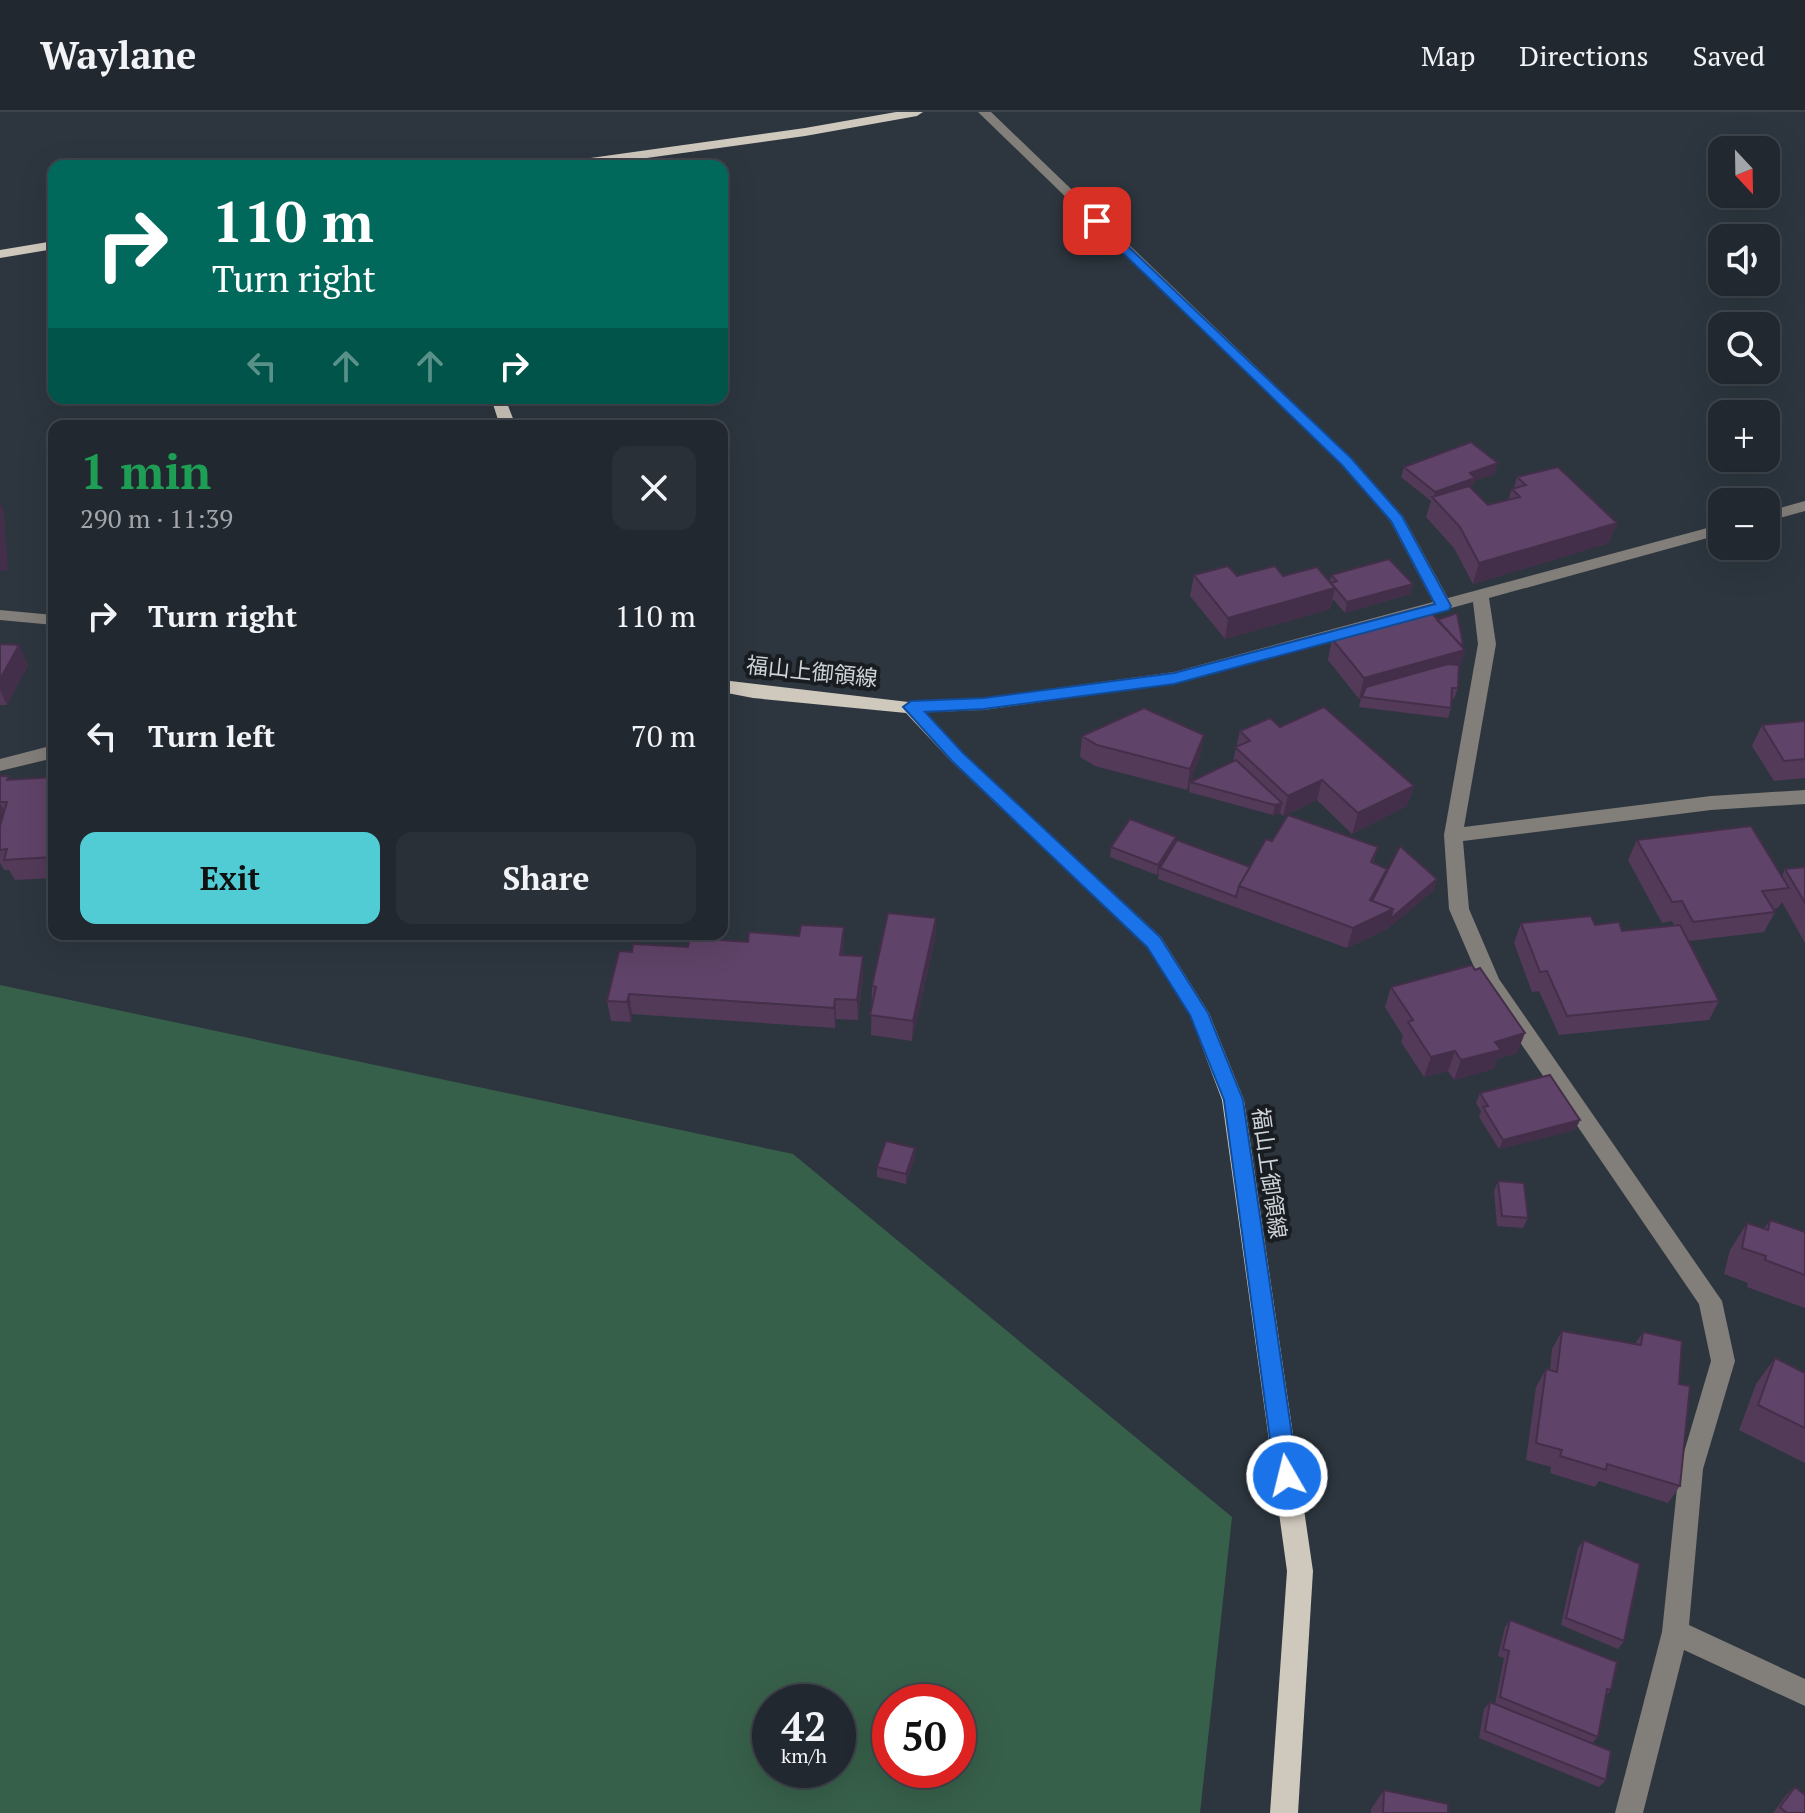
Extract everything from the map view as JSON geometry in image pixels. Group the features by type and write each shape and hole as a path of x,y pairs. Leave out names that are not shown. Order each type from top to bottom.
{"main road":[{"path":"605,160 805,132 917,112"},
{"path":"0,254 48,246"},
{"name":"福山上御領線","path":"728,687 911,707 957,757 1154,942 1199,1013 1233,1100 1300,1571 1284,1813"}],"street":[{"path":"984,112 1346,461 1397,519 1444,606"},
{"path":"1780,513 1805,506"},
{"path":"911,707 984,704 1174,678 1708,533"},
{"path":"1480,596 1487,644 1453,835 1459,909 1490,982 1710,1301 1723,1361 1691,1469 1675,1632 1629,1813"},
{"path":"0,615 48,619"},
{"path":"0,765 48,753"},
{"path":"1453,835 1711,803 1805,797"},
{"path":"1675,1632 1805,1693"}],"green space":[{"path":"0,985 793,1154 1232,1517 1200,1813 0,1813"}],"building":[{"path":"1471,442 1498,463 1470,473 1475,478 1435,492 1404,467"},
{"path":"1558,467 1617,523 1479,563 1460,527 1432,497 1469,486 1488,505 1520,497 1512,489 1526,485 1517,477"},
{"path":"1389,559 1413,584 1347,602 1331,583 1337,581 1331,575"},
{"path":"1228,566 1237,576 1275,566 1283,576 1317,567 1335,588 1228,618 1194,575"},
{"path":"1430,611 1465,650 1364,678 1332,639"},
{"path":"1457,613 1463,644 1437,620"},
{"path":"0,644 19,645 0,679"},
{"path":"1448,664 1459,665 1458,688 1452,688 1451,708 1362,697 1366,687"},
{"path":"1324,707 1414,786 1358,813 1322,780 1288,796 1235,747 1250,741 1240,731 1270,718 1280,727"},
{"path":"1144,708 1204,735 1190,769 1097,745 1082,736"},
{"path":"1805,721 1805,759 1784,761 1762,725"},
{"path":"1236,760 1282,803 1275,805 1190,782"},
{"path":"0,776 9,776 7,780 48,777 48,857 4,860 7,849 0,850 0,826 7,802 0,802"},
{"path":"1288,815 1378,847 1371,862 1387,869 1370,900 1393,909 1353,928 1239,886 1266,839 1272,841"},
{"path":"1130,819 1176,837 1158,865 1111,847"},
{"path":"1751,826 1789,888 1762,891 1775,912 1693,922 1682,901 1672,902 1637,840"},
{"path":"1177,840 1250,867 1236,897 1160,868"},
{"path":"1400,846 1437,879 1390,919 1393,909 1372,901"},
{"path":"1805,867 1805,903 1785,869"},
{"path":"888,913 936,918 913,1021 870,1015 876,987 872,986"},
{"path":"1591,916 1595,925 1619,922 1622,931 1680,925 1719,1001 1567,1016 1547,971 1540,972 1521,923"},
{"path":"801,925 844,927 840,955 863,956 857,1000 835,999 834,1008 629,994 627,1002 607,1001 619,951 632,952 633,944 688,947 690,940 748,942 749,932 799,936"},
{"path":"1472,965 1475,970 1480,968 1525,1033 1495,1042 1501,1050 1461,1060 1455,1051 1431,1057 1408,1022 1413,1020 1391,987"},
{"path":"1550,1075 1580,1120 1503,1140 1483,1107 1488,1106 1480,1093"},
{"path":"886,1141 915,1148 906,1174 877,1167"},
{"path":"1498,1181 1524,1183 1528,1218 1502,1216"},
{"path":"1770,1220 1805,1232 1805,1275 1742,1248 1747,1223 1768,1230"},
{"path":"1562,1331 1641,1345 1643,1332 1682,1341 1679,1384 1690,1386 1680,1486 1607,1464 1606,1470 1560,1456 1562,1450 1536,1443 1546,1369 1557,1372"},
{"path":"1775,1358 1805,1373 1805,1428 1758,1405"},
{"path":"1584,1540 1640,1564 1624,1641 1566,1618"},
{"path":"1510,1620 1617,1662 1611,1690 1607,1689 1598,1737 1500,1697 1509,1651 1503,1649"},
{"path":"1490,1702 1611,1751 1606,1780 1485,1731"},
{"path":"1795,1787 1805,1795 1805,1813 1787,1813 1780,1807"},
{"path":"1384,1790 1448,1804 1448,1813 1383,1813"}],"route":[{"path":"1097,221 1346,461 1397,519 1444,606 1174,678 984,704 911,707 957,757 1154,942 1199,1013 1233,1100 1287,1476"}]}
